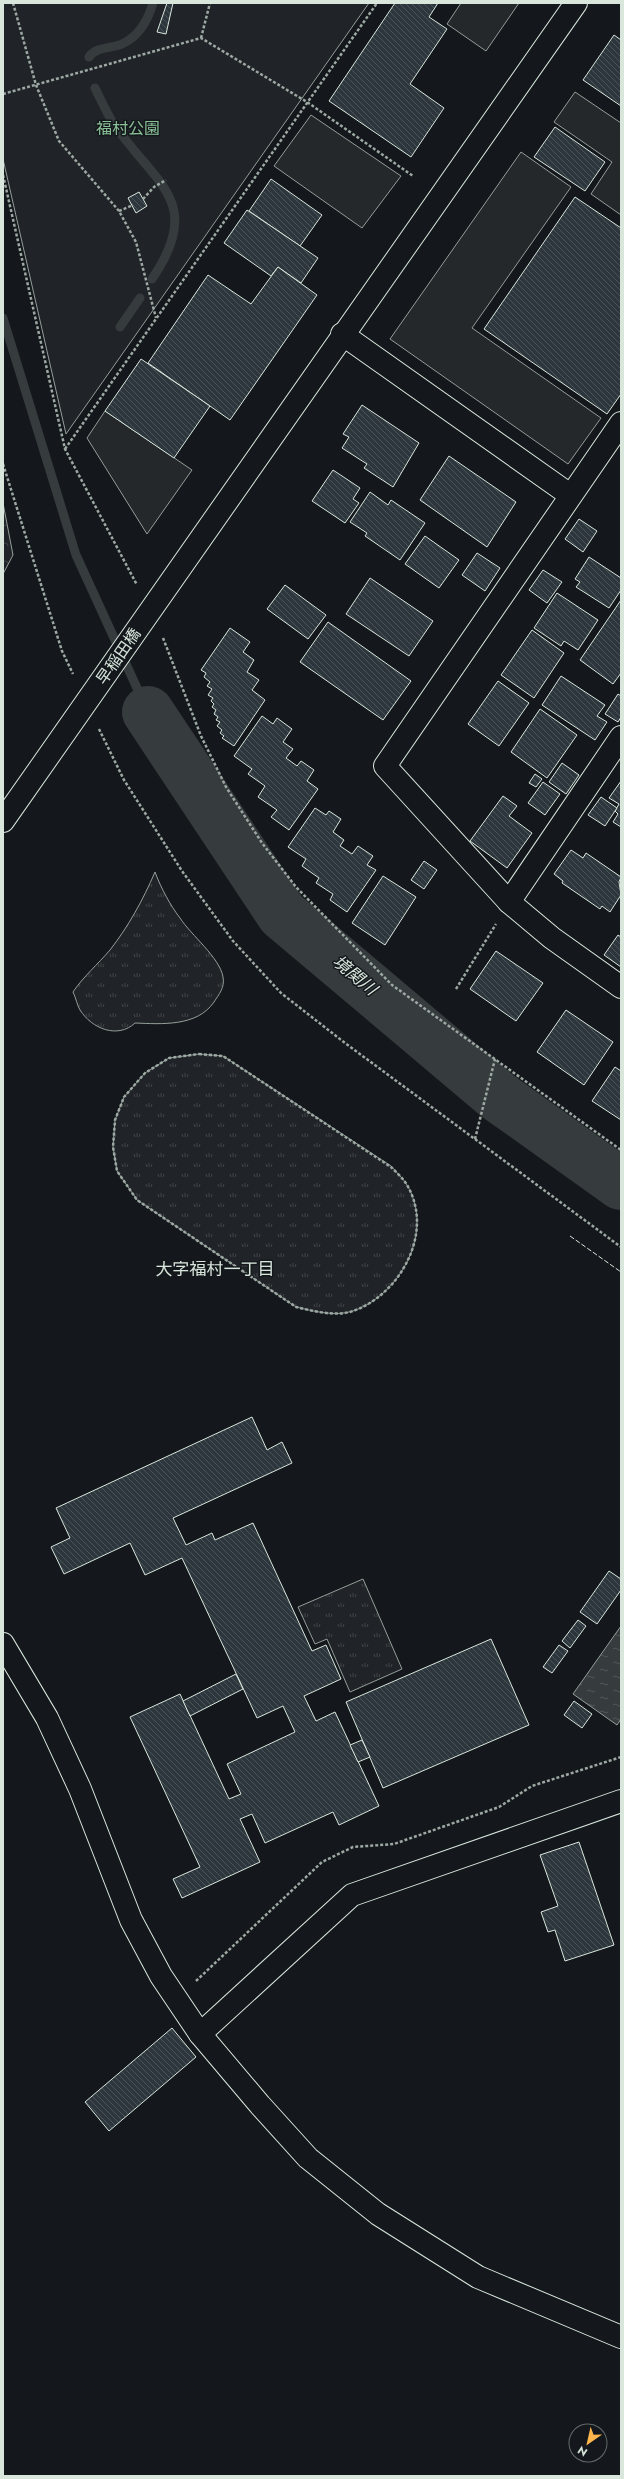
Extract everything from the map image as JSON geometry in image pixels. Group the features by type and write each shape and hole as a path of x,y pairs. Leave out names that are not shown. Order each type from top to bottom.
{"street":[{"name":"早稲田橋","path":"3,821 342,334 576,3"},
{"path":"342,334 570,495"},
{"path":"621,423 570,495 386,766 509,902 552,938 621,987"},
{"path":"509,902 621,737"},
{"path":"3,1644 47,1718 67,1760 131,1920 161,1976 200,2034 260,2105 308,2158 378,2214 478,2277 621,2338"},
{"path":"200,2034 352,1895 621,1801"}],"path":[{"path":"13,3 36,85 59,141 119,211 136,242 156,318"},
{"path":"201,38 210,3"},
{"path":"65,449 377,3"},
{"path":"3,94 201,38 307,102 413,176"},
{"path":"3,175 65,449 146,615 172,657 201,736 226,787 262,842 292,882 342,936 392,985 621,1150"},
{"path":"143,198 154,187 166,180"},
{"path":"119,211 133,205"},
{"path":"3,464 62,651 90,696 124,780 182,871 233,941 281,993 621,1247"},
{"path":"456,989 509,902"},
{"path":"199,1054 223,1056 391,1166 407,1186 416,1212 416,1242 404,1269 382,1295 352,1311 319,1313 296,1307 137,1200 117,1171 114,1147 115,1120 124,1097 145,1073 169,1058 199,1054"},
{"path":"475,1139 495,1059"}],"green space":[{"name":"福村公園","path":"3,3 369,3 66,434 3,159"},
{"path":"3,503 13,555 3,574"},
{"path":"155,872 176,913 217,962 223,977 222,988 214,1002 207,1010 188,1020 156,1024 135,1023 128,1028 121,1030 106,1030 98,1027 85,1017 79,1008 73,992 110,950 123,932 140,903"},
{"path":"199,1054 223,1056 391,1166 405,1182 415,1203 417,1222 415,1241 408,1260 398,1276 385,1291 370,1303 346,1313 324,1313 296,1307 137,1200 117,1171 113,1147 115,1120 124,1097 145,1073 169,1058"},
{"path":"363,1579 402,1669 350,1692 327,1639 315,1644 298,1607"}],"shaded area":[{"path":"461,3 519,3 486,51 447,24"},
{"path":"575,92 621,123 621,215 591,194 612,162 554,122"},
{"path":"311,115 401,176 362,228 274,166"},
{"path":"521,152 571,187 472,328 601,418 568,464 390,339"},
{"path":"105,411 192,470 147,534 87,438"}],"water":[{"path":"621,1626 621,1719 617,1725 573,1694"}],"building":[{"path":"167,3 173,3 166,34 157,32"},
{"path":"395,3 438,3 429,17 447,29 410,84 444,108 411,157 329,101"},
{"path":"614,35 621,40 621,106 583,80"},
{"path":"555,127 605,162 585,191 534,157"},
{"path":"271,179 322,215 300,246 249,211"},
{"path":"139,192 147,206 136,213 128,198"},
{"path":"575,197 621,228 621,394 607,414 484,329"},
{"path":"247,210 318,258 301,283 278,267 271,276 224,243"},
{"path":"278,267 317,295 230,420 148,363 208,275 251,304"},
{"path":"141,359 210,406 174,458 105,411"},
{"path":"362,405 419,443 393,487 364,468 367,464 342,448 349,437 343,434"},
{"path":"449,456 516,502 487,547 420,500"},
{"path":"333,470 360,488 353,499 359,503 345,523 312,501"},
{"path":"370,492 388,505 391,500 425,523 400,560 365,536 367,533 350,522"},
{"path":"579,519 597,531 583,552 565,539"},
{"path":"425,536 459,560 439,588 405,564"},
{"path":"477,553 500,568 485,591 462,575"},
{"path":"589,557 621,578 621,590 609,608 576,587 580,582 575,579"},
{"path":"543,570 562,582 547,603 529,590"},
{"path":"370,578 433,621 409,656 346,614"},
{"path":"285,585 326,615 308,639 267,609"},
{"path":"557,593 598,620 578,650 564,641 561,646 534,628"},
{"path":"621,600 621,673 613,684 580,660"},
{"path":"328,622 411,681 383,720 300,662"},
{"path":"230,628 250,642 243,652 254,660 247,672 259,680 252,690 265,700 234,746 222,738 224,736 220,733 222,730 217,726 220,722 216,720 218,717 214,714 216,710 212,707 214,704 211,701 213,698 208,695 212,689 207,686 210,682 204,677 206,673 201,670"},
{"path":"532,630 564,653 534,698 501,675"},
{"path":"561,676 605,705 597,716 607,722 595,740 542,705"},
{"path":"498,681 529,703 499,746 468,724"},
{"path":"618,694 621,696 621,717 618,722 605,714"},
{"path":"540,709 577,735 547,778 511,752"},
{"path":"262,716 273,724 277,718 292,729 283,742 293,749 286,758 297,766 301,761 314,770 307,781 318,789 289,830 271,817 277,810 258,797 265,786 248,774 252,769 234,756"},
{"path":"562,763 579,775 566,794 549,782"},
{"path":"535,774 542,779 536,787 529,783"},
{"path":"621,781 621,827 613,822 618,814 615,811 619,804 609,798"},
{"path":"543,782 560,794 545,815 528,803"},
{"path":"503,796 517,806 509,816 532,833 507,868 470,841"},
{"path":"601,797 617,808 605,826 588,815"},
{"path":"315,808 326,815 329,811 341,819 333,832 344,840 340,846 352,854 358,846 373,856 367,865 376,870 347,912 330,900 333,894 316,883 319,878 302,866 306,859 288,847"},
{"path":"571,850 583,858 586,853 621,877 619,882 621,895 610,912 602,906 600,909 562,883 563,881 554,874"},
{"path":"424,861 437,870 424,889 411,880"},
{"path":"383,876 416,897 385,945 352,923"},
{"path":"618,935 621,937 621,967 604,955"},
{"path":"496,951 543,983 516,1021 470,989"},
{"path":"566,1010 613,1042 584,1085 537,1052"},
{"path":"615,1067 621,1071 621,1120 592,1101"},
{"path":"252,1417 267,1450 282,1442 292,1463 173,1518 186,1545 212,1533 215,1540 253,1523 312,1651 326,1645 341,1679 304,1696 316,1721 335,1712 379,1806 339,1825 333,1812 265,1843 252,1814 240,1819 260,1862 182,1898 173,1879 200,1867 130,1717 180,1694 229,1799 241,1794 227,1764 295,1732 283,1706 257,1718 182,1558 145,1575 130,1543 64,1574 51,1547 70,1538 56,1508"},
{"path":"609,1571 621,1579 621,1590 597,1624 580,1612"},
{"path":"578,1620 586,1626 570,1648 562,1641"},
{"path":"491,1639 529,1725 383,1788 346,1702"},
{"path":"559,1645 568,1651 552,1673 543,1667"},
{"path":"236,1674 243,1689 190,1716 183,1701"},
{"path":"574,1701 592,1714 582,1728 564,1715"},
{"path":"362,1740 370,1757 358,1762 350,1745"},
{"path":"579,1842 614,1945 565,1961 555,1930 548,1932 541,1912 558,1906 540,1855"},
{"path":"172,2028 196,2057 109,2131 85,2102"}],"waterway":[{"path":"89,57 92,53 100,49 118,46 134,37 146,21 153,3"},
{"path":"95,88 115,126 159,180 169,196 174,213 174,231 167,253 152,279"},
{"path":"120,327 140,298"},
{"path":"3,318 76,555 148,712"},
{"name":"境関川","path":"148,712 282,914 499,1097 621,1184"}],"fence":[{"path":"570,1236 621,1272"}],"district":[{"name":"大字福村一丁目","path":"215,1269"}]}
